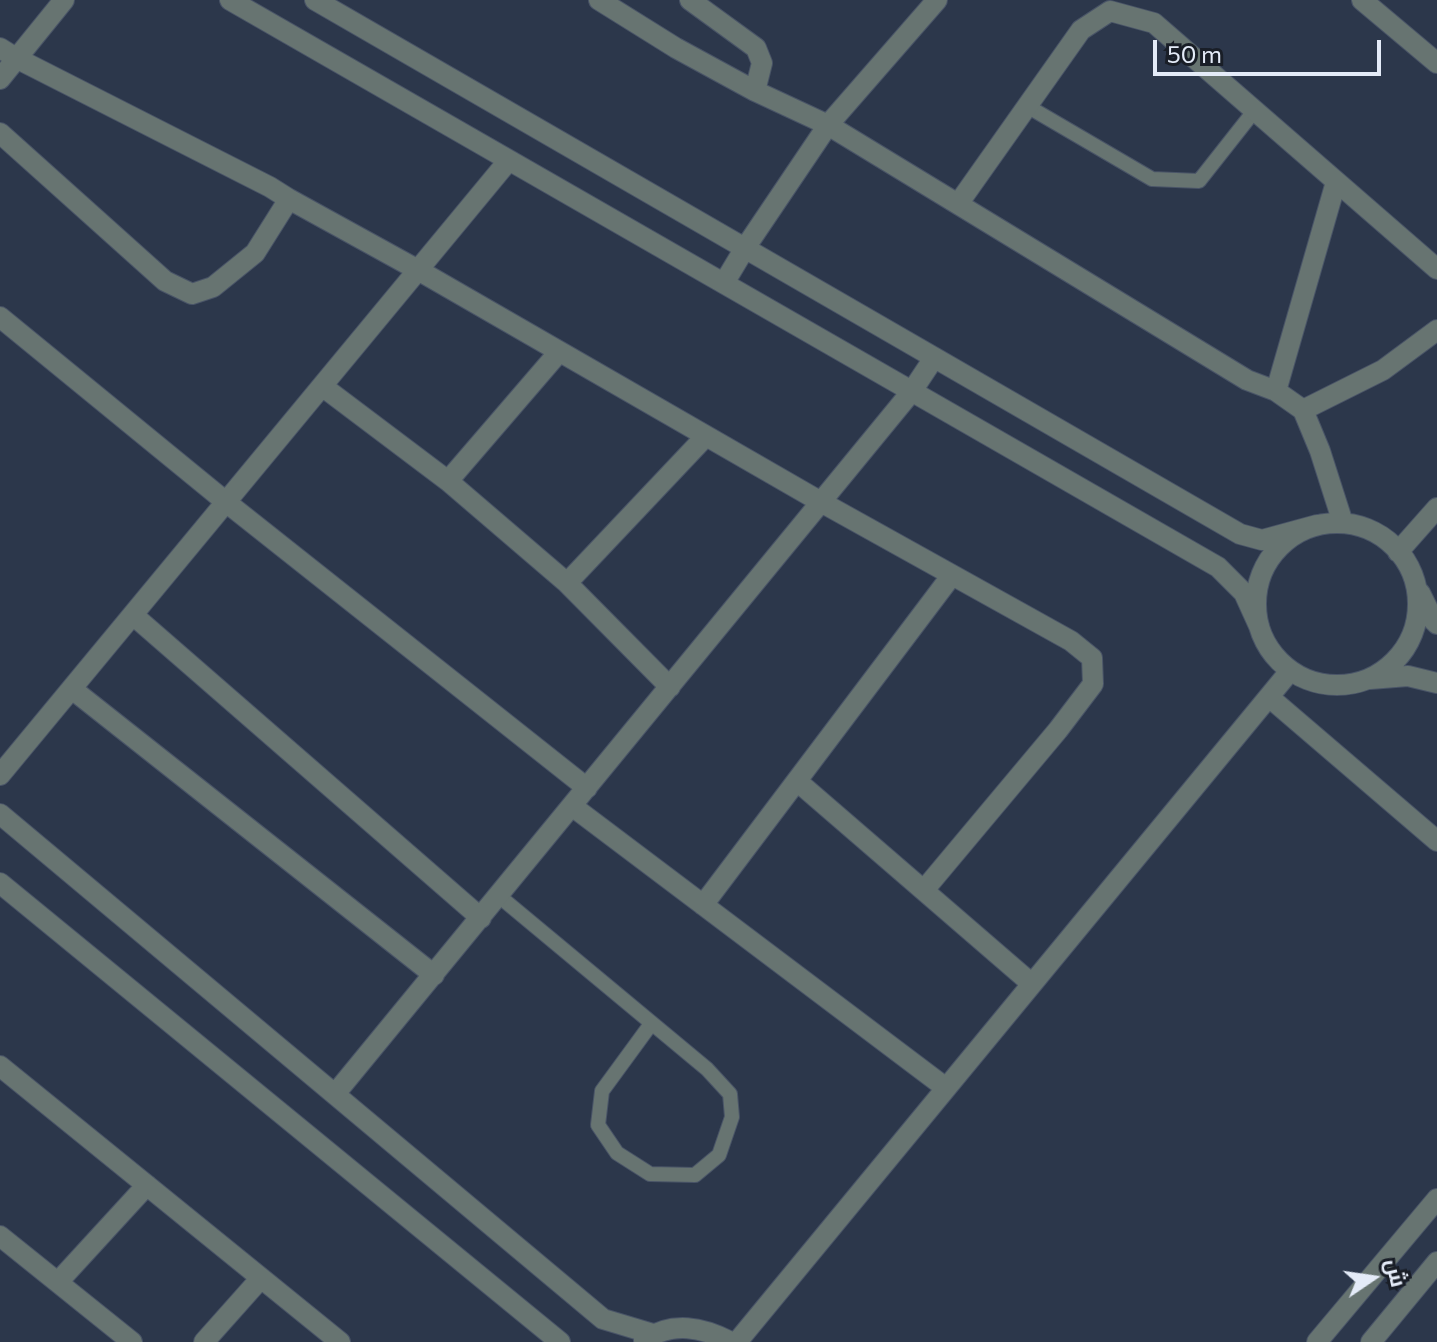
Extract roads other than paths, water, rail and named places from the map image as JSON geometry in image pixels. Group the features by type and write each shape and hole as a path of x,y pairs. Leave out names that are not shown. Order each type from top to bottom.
{"street":[{"path":"0,79 8,53 64,0"},
{"path":"230,0 1218,567 1244,593 1271,651 1290,671 1316,683 1343,686 1370,679 1408,676 1437,683"},
{"path":"315,0 1240,534 1262,540 1317,525 1343,523 1368,528 1390,542 1407,562 1437,624"},
{"path":"599,0 676,48 755,91 828,125 1247,380 1276,391 1303,410 1343,523"},
{"path":"690,0 756,48 762,63 755,91"},
{"path":"724,283 828,125 937,0"},
{"path":"1362,0 1437,63"},
{"path":"958,204 1081,30 1110,11 1154,23 1437,269"},
{"path":"8,53 270,187 1071,641 1092,658 1093,684 924,890"},
{"path":"0,133 165,281 192,294 213,287 255,253 289,199"},
{"path":"0,775 509,160"},
{"path":"1276,391 1336,182"},
{"path":"0,317 226,502 587,788"},
{"path":"1303,410 1383,370 1437,330"},
{"path":"448,481 559,352"},
{"path":"335,1094 912,391 934,358"},
{"path":"322,386 448,481 567,583 670,687"},
{"path":"567,583 706,436"},
{"path":"1398,552 1437,508"},
{"path":"1259,626 1256,600 1261,575 1274,552 1317,525"},
{"path":"703,905 952,575"},
{"path":"1370,679 1393,663 1410,641 1418,614 1416,586"},
{"path":"133,615 481,918"},
{"path":"0,814 603,1319 646,1338 681,1328 709,1331 734,1342 1290,671"},
{"path":"72,689 434,975"},
{"path":"1269,697 1437,841"},
{"path":"797,781 1032,984"},
{"path":"572,806 946,1088"},
{"path":"0,883 560,1342"},
{"path":"0,1066 340,1342"},
{"path":"58,1282 147,1185"},
{"path":"1317,1342 1437,1199"},
{"path":"0,1236 132,1342"},
{"path":"1371,1342 1437,1262"},
{"path":"204,1342 261,1278"}],"lane":[{"path":"1027,106 1152,179 1199,181 1255,110"},
{"path":"499,896 707,1069 730,1094 732,1117 719,1155 695,1175 650,1174 617,1153 598,1125 602,1091 651,1024"}]}
